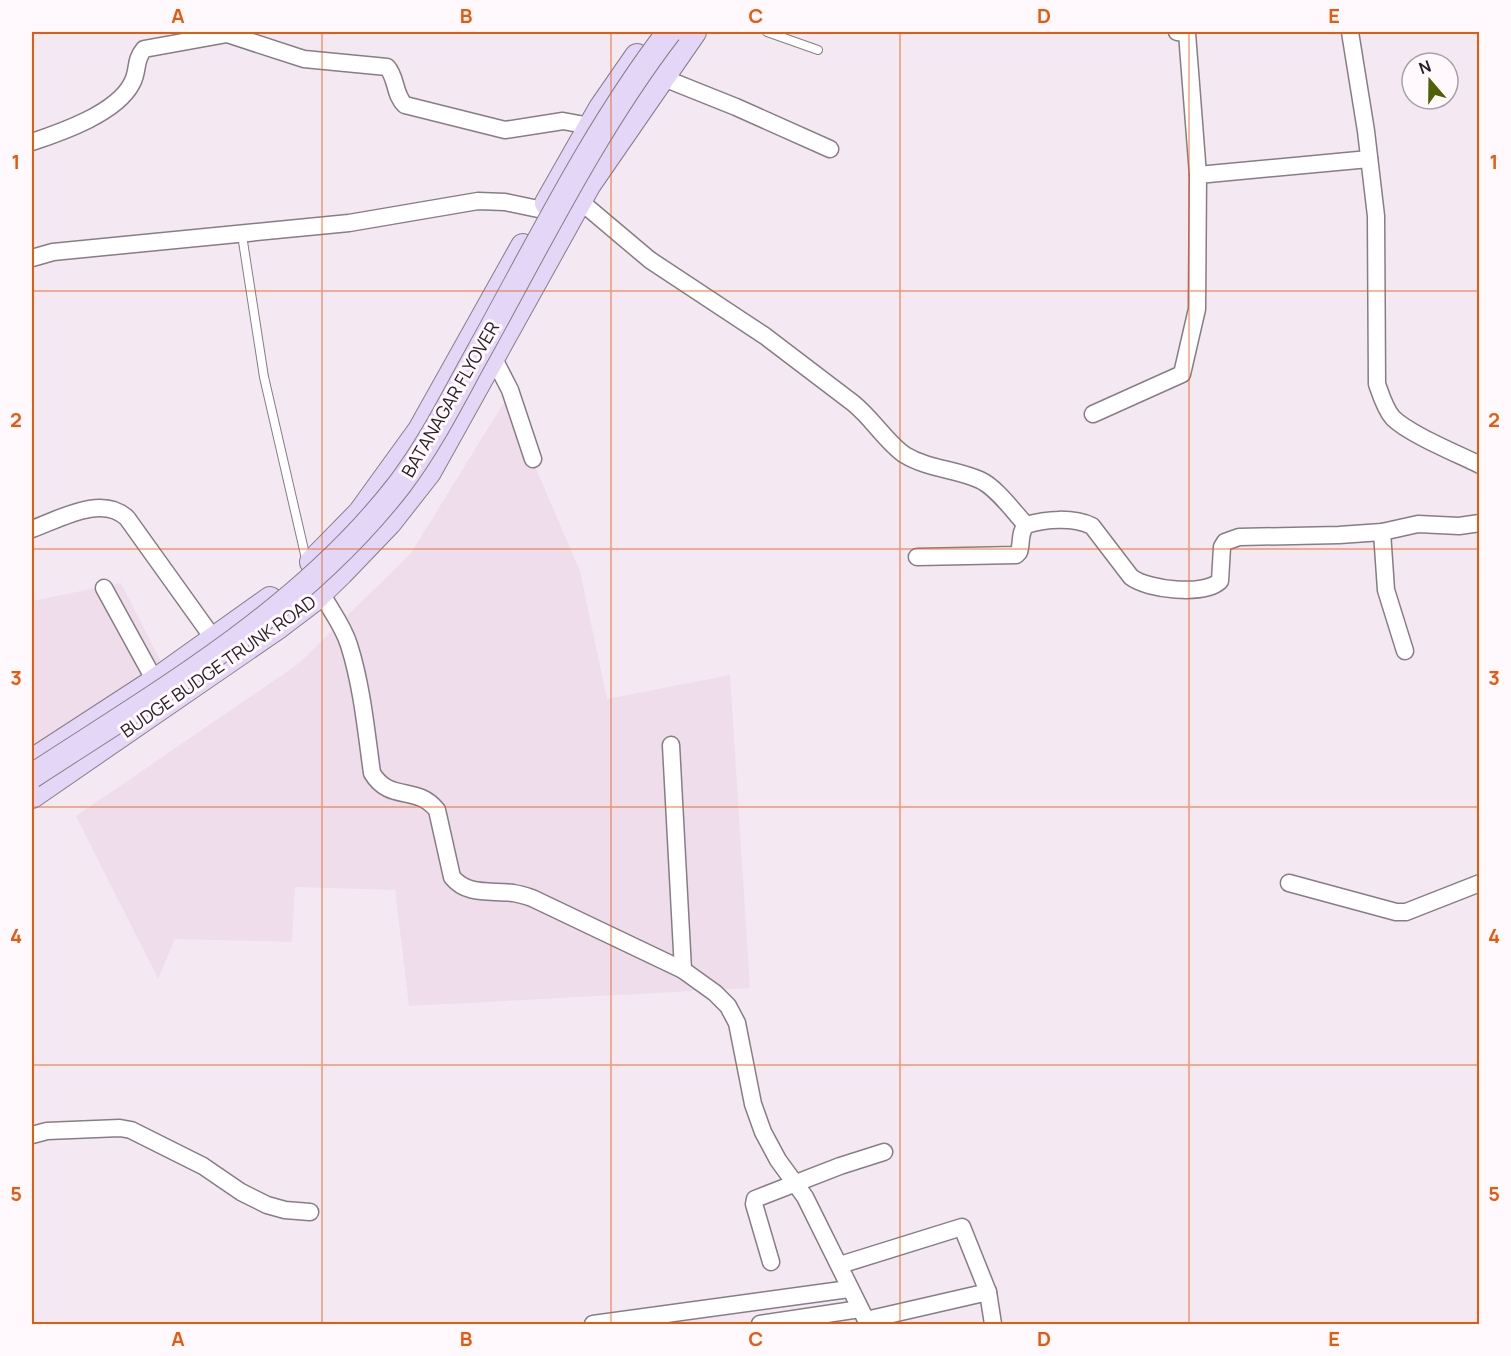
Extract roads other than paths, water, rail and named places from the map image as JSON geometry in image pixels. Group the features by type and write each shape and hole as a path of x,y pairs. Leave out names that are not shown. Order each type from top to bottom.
{"street":[{"name":"BUDGE BUDGE TRUNK ROAD","path":"32,761 155,681 213,638 258,609 295,579 360,513 420,430 590,126 655,32"},
{"name":"BATANAGAR FLYOVER","path":"32,776 243,635 311,580 361,532 401,483 436,430 603,128 669,32"},
{"name":"BUDGE BUDGE TRUNK ROAD","path":"32,796 279,626 321,593 389,523 429,472 580,201 661,77 694,32"},
{"path":"1093,414 1182,374 1197,309 1198,175 1186,33 1177,32"},
{"path":"1350,32 1376,216 1377,384 1382,399 1393,417 1408,429 1479,465"},
{"path":"32,142 60,133 118,101 132,85 136,73 137,57 144,49 227,34 304,59 387,67 393,73 399,100 405,105 505,130 563,122 590,126"},
{"path":"661,77 830,149"},
{"path":"1198,175 1369,159"},
{"path":"32,257 53,252 349,223 478,201 505,202 543,210"},
{"path":"580,201 669,274 765,336 866,413 904,454 933,467 980,480 988,485 1026,525"},
{"path":"493,357 510,390 532,459"},
{"path":"32,529 95,508 108,507 119,510 128,518 213,638"},
{"path":"917,557 1016,555 1019,552 1022,529 1026,525 1069,520 1083,522 1096,531 1131,577 1137,581 1177,589 1204,588 1220,581 1222,547 1230,539 1339,536 1418,524 1459,526 1479,523"},
{"path":"1382,531 1386,590 1405,651"},
{"path":"308,566 337,618 348,644 359,688 372,773 379,784 391,790 419,795 430,801 437,810 452,877 459,885 472,891 516,893 532,898 683,970 715,993 728,1006 737,1023 753,1104 763,1132 778,1160 805,1197 864,1318"},
{"path":"104,588 155,681"},
{"path":"671,745 683,970"},
{"path":"1289,883 1395,912 1406,912 1479,883"},
{"path":"32,1135 47,1131 120,1128 131,1130 203,1166 241,1192 267,1206 310,1212"},
{"path":"771,1262 754,1204 755,1199 884,1152"},
{"path":"840,1265 962,1227 988,1292 993,1324"},
{"path":"593,1324 695,1317 849,1288"},
{"path":"760,1324 864,1318 988,1292"}],"lane":[{"path":"767,32 818,50"},
{"path":"242,235 264,376 308,566"}]}
